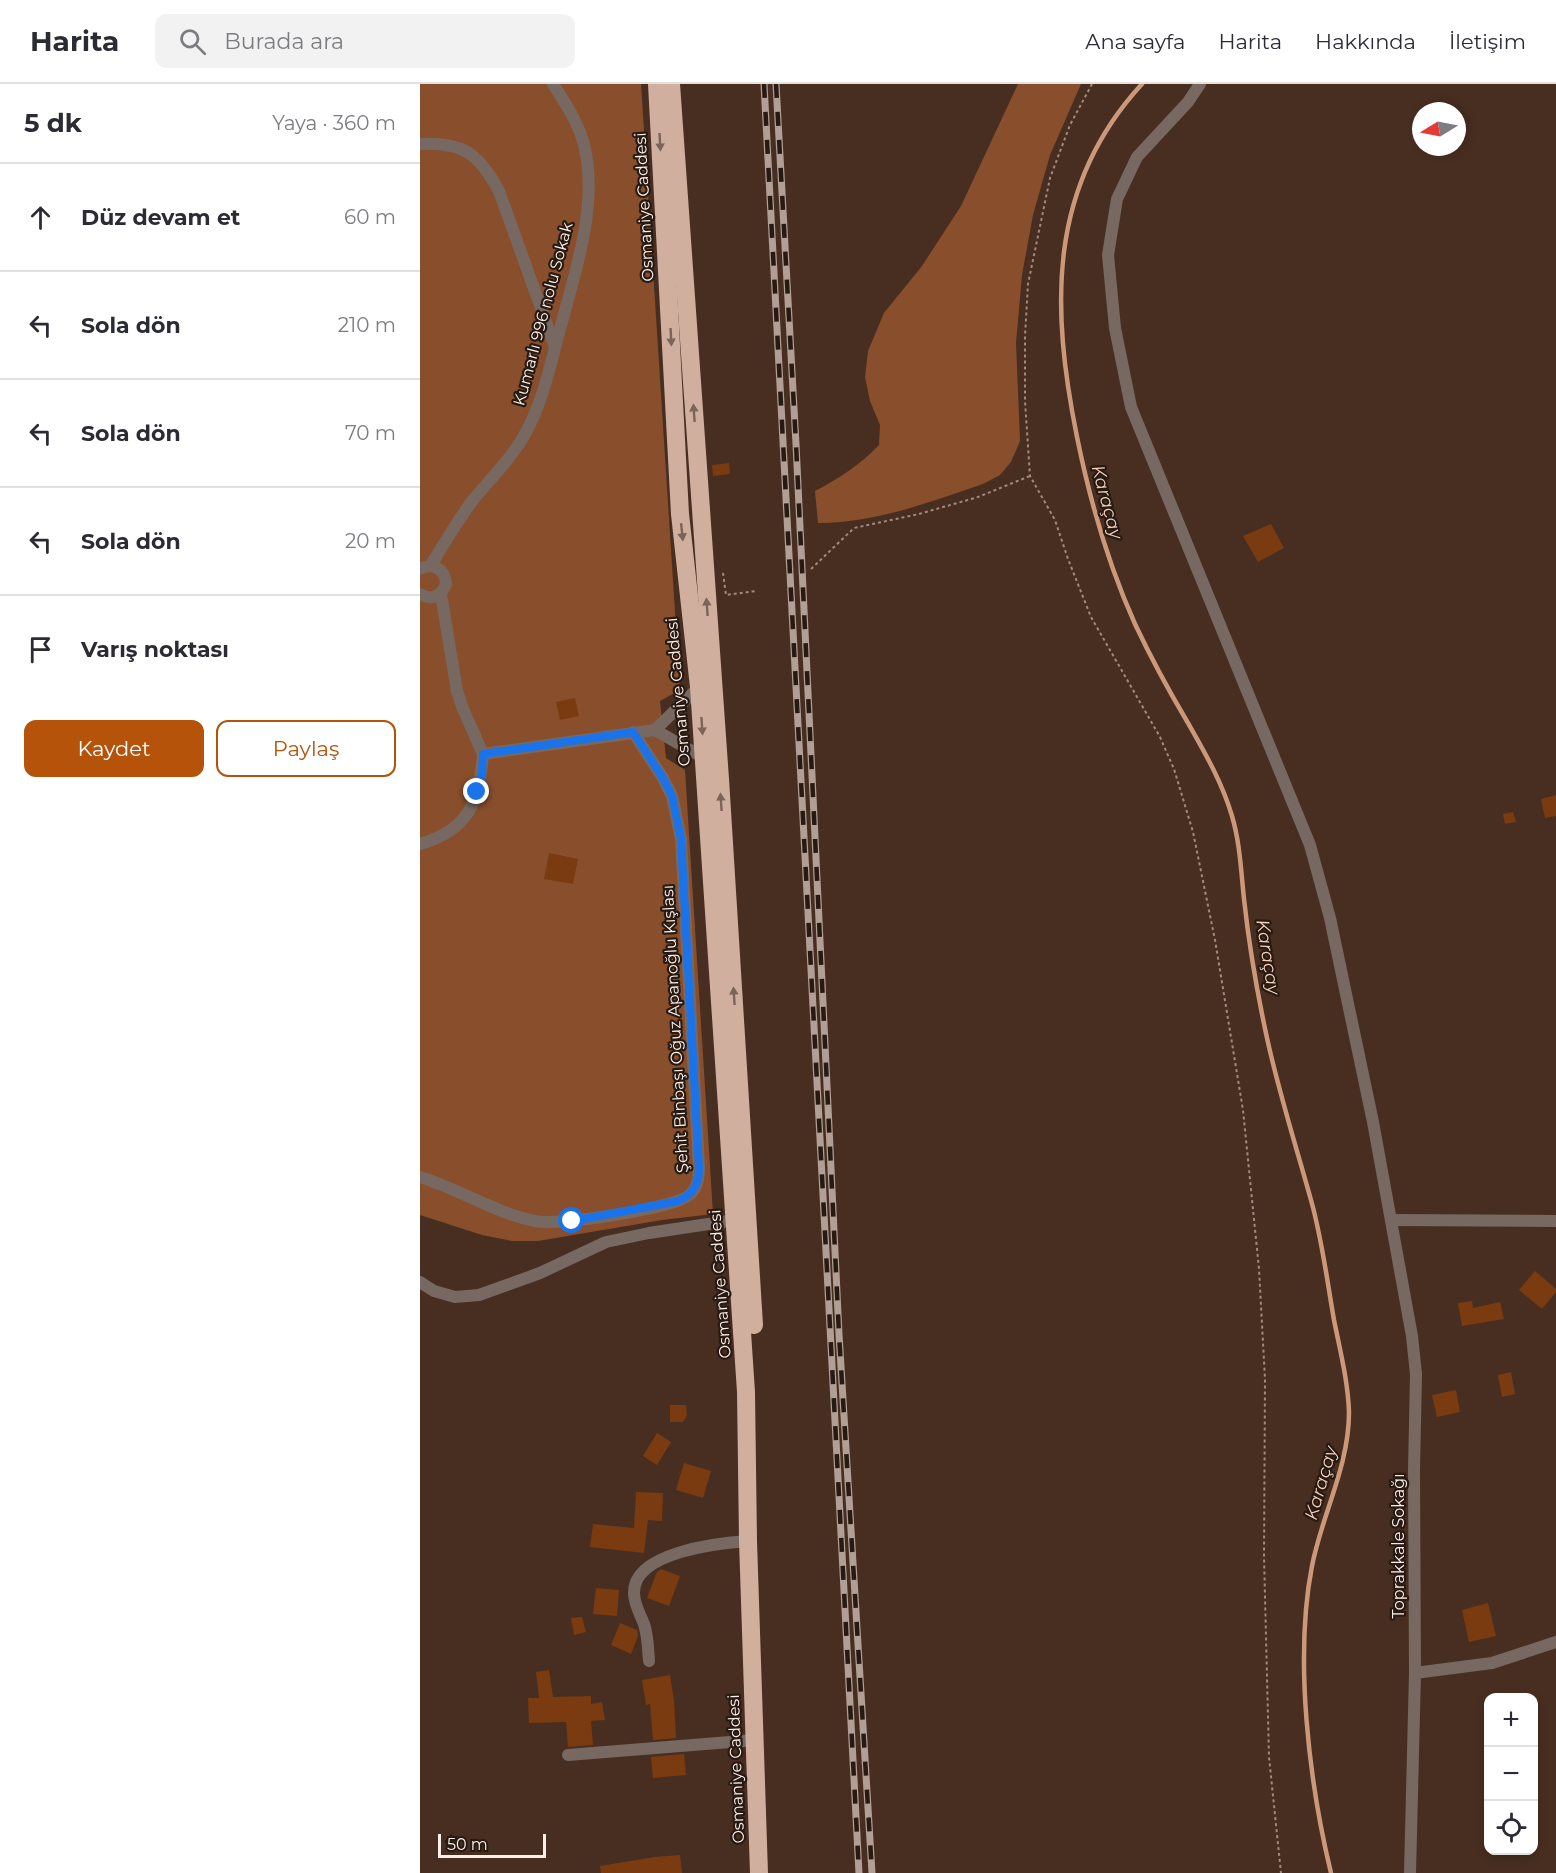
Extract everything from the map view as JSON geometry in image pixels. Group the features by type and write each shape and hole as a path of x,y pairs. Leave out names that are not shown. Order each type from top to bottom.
{"highway":[{"name":"Osmaniye Caddesi","path":"657,84 681,513 699,687 746,1392 748,1541 759,1873"},
{"path":"671,84 720,779 753,1293 768,1873"}],"street":[{"name":"Kumarlı 996 nolu Sokak","path":"426,567 471,502 526,433 543,391 575,273 587,212 585,148 570,111 553,84"},
{"name":"Toprakkale Sokağı","path":"1200,84 1188,102 1137,157 1117,199 1108,255 1115,328 1131,407 1310,845 1330,918 1373,1122 1412,1336 1416,1374 1415,1673 1410,1873"},
{"path":"420,144 450,146 472,153 487,169 500,190 555,346"},
{"path":"420,844 451,832 462,821 471,808 477,792 482,775 483,754 462,709 457,691 441,594 446,578 440,569 426,567"},
{"path":"420,594 431,598 441,594"},
{"path":"483,754 655,729 699,687"},
{"path":"655,729 704,758"},
{"name":"Şehit Binbaşı Oğuz Apanoğlu Kışlası","path":"420,1177 448,1186 522,1218 539,1222 572,1221 663,1205 688,1196 698,1184 681,839 672,796 633,732"},
{"path":"420,1282 434,1292 455,1297 479,1295 540,1273 606,1242 735,1220"},
{"path":"1391,1220 1556,1221"},
{"path":"649,1661 644,1624 634,1594 638,1575 661,1560 694,1548 715,1543 748,1541"},
{"path":"1415,1673 1492,1663 1556,1642"},
{"path":"568,1755 755,1740"}],"path":[{"path":"1092,84 1070,125 1050,178 1028,284 1025,401 1030,476 1055,520 1091,617 1155,728 1174,769 1192,832 1215,940 1243,1110 1259,1269 1265,1379 1264,1557 1269,1757 1281,1873"},
{"path":"811,569 854,528 919,514 978,497 1030,476"}],"shaded area":[{"path":"420,84 641,84 680,690 660,701 666,758 685,770 713,1214 662,1220 538,1241 512,1241 482,1235 420,1215"},
{"path":"1018,84 1081,84 1050,155 1033,215 1022,275 1016,343 1020,441 1011,462 1000,475 983,484 923,504 860,519 818,523 815,491 848,471 879,445 880,425 870,401 865,377 868,351 884,313 922,266 961,206"}],"building":[{"path":"729,463 730,474 713,476 712,465"},
{"path":"1271,524 1284,548 1258,562 1243,536"},
{"path":"575,698 579,716 560,720 556,702"},
{"path":"1556,795 1556,816 1545,818 1541,799"},
{"path":"1513,812 1516,822 1505,824 1503,814"},
{"path":"549,853 578,859 573,884 544,879"},
{"path":"1535,1271 1556,1289 1542,1309 1519,1290"},
{"path":"1472,1301 1473,1308 1500,1302 1504,1319 1462,1326 1458,1303"},
{"path":"1511,1372 1515,1394 1502,1397 1498,1375"},
{"path":"1456,1390 1460,1412 1437,1417 1432,1395"},
{"path":"670,1405 686,1405 687,1415 683,1422 670,1422"},
{"path":"657,1433 671,1442 657,1465 643,1456"},
{"path":"684,1463 711,1471 703,1498 676,1490"},
{"path":"636,1492 663,1493 662,1521 648,1520 644,1553 590,1547 593,1524 634,1528"},
{"path":"661,1569 680,1576 669,1606 647,1598 657,1572"},
{"path":"596,1588 619,1590 617,1616 593,1614"},
{"path":"1488,1603 1496,1636 1469,1642 1462,1610"},
{"path":"582,1617 586,1632 574,1635 571,1618"},
{"path":"620,1623 637,1630 638,1636 631,1654 611,1645"},
{"path":"549,1670 553,1697 591,1696 591,1704 602,1702 605,1720 591,1721 593,1745 568,1747 566,1722 529,1723 528,1698 539,1698 536,1672"},
{"path":"670,1675 676,1738 653,1740 650,1704 646,1705 642,1680"},
{"path":"684,1754 686,1775 653,1778 651,1757"},
{"path":"680,1855 682,1873 601,1873 600,1866"}],"waterway":[{"name":"Karaçay","path":"1142,84 1111,123 1088,164 1073,207 1064,251 1061,296 1063,342 1068,389 1082,461 1116,578 1147,649 1213,768 1235,826 1251,951 1263,1021 1315,1215 1343,1366 1349,1412 1348,1432 1340,1471 1316,1547 1307,1602 1304,1640 1306,1720 1316,1800 1331,1873"}],"railway":[{"path":"764,84 859,1873"},
{"path":"776,84 796,444 839,1334 872,1873"}],"route":[{"path":"477,792 482,775 483,754 633,732 663,778 676,806 686,906 698,1184 688,1196 678,1201 572,1221"}]}
